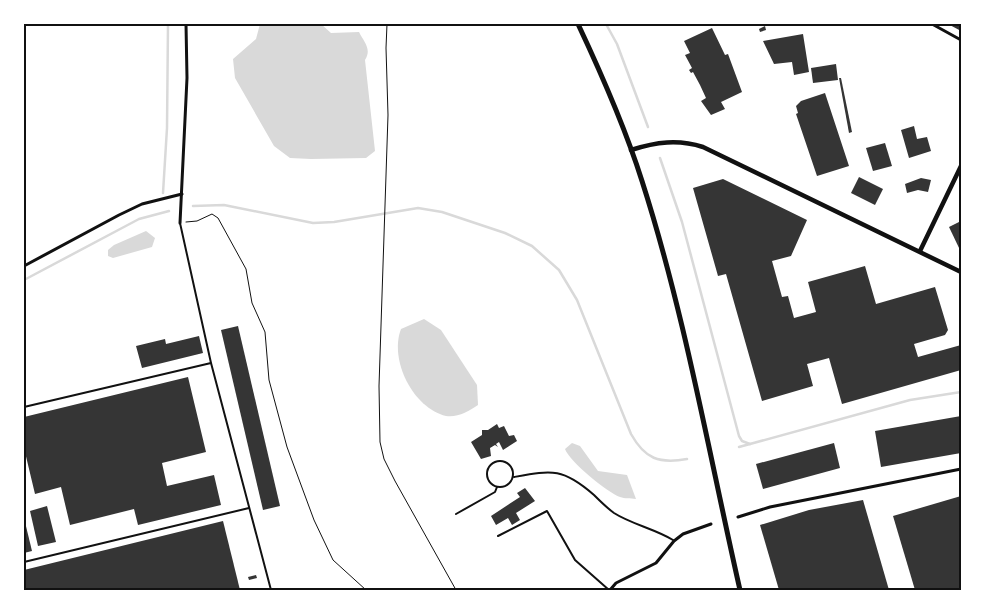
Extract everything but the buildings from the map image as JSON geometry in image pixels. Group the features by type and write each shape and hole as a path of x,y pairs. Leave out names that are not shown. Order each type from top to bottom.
{"main road":[{"path":"578,24 611,98 631,150 663,250 740,590"}],"street":[{"path":"180,223 187,78 186,24"},
{"path":"932,24 961,40"},
{"path":"631,150 649,144 673,141 703,147 961,272"},
{"path":"920,251 961,166"},
{"path":"24,266 119,214 142,204 182,194"},
{"path":"738,517 789,503 961,469"},
{"path":"609,590 616,583 656,563 674,541 684,534 711,524"}],"lane":[{"path":"180,223 211,363 271,590"},
{"path":"24,407 211,363"},
{"path":"497,459 503,460 508,464 514,477 511,484 505,488 497,487 492,483 486,471 490,462 497,459"},
{"path":"514,477 545,473 564,474 575,478 614,513 656,530 674,541"},
{"path":"456,514 495,492 497,487"},
{"path":"24,562 250,508"},
{"path":"498,536 547,510 575,560 609,590"}],"path":[{"path":"387,24 388,115 383,216 379,386 380,442 384,459 395,482 456,590"},
{"path":"180,223 197,221 212,214 218,218 246,269 252,303 265,332 269,380 282,428 310,510 333,560 366,590"}],"shaded area":[{"path":"260,24 321,24 331,33 359,32 368,52 365,60 375,151 366,158 290,158 274,146 235,78 233,59 256,39"},
{"path":"146,231 155,238 152,247 113,258 108,256 108,250 114,245"},
{"path":"424,319 441,330 477,385 478,405 463,414 446,416 434,411 423,403 414,393 401,368 398,355 398,341 401,329"},
{"path":"572,443 580,446 598,471 627,475 636,499 622,498 614,494 590,476 574,461 565,449"}],"waterway":[{"path":"163,193 167,128 168,24"},
{"path":"606,24 617,44 648,127"},
{"path":"660,158 682,222 739,436 742,441 750,444"},
{"path":"193,206 224,205 313,223 334,222 418,208 442,212 505,233 532,246 559,270 577,300 631,434 636,442 647,454 654,458 668,461 687,459"},
{"path":"24,280 139,219 169,211"},
{"path":"739,447 910,400 961,392"}]}
